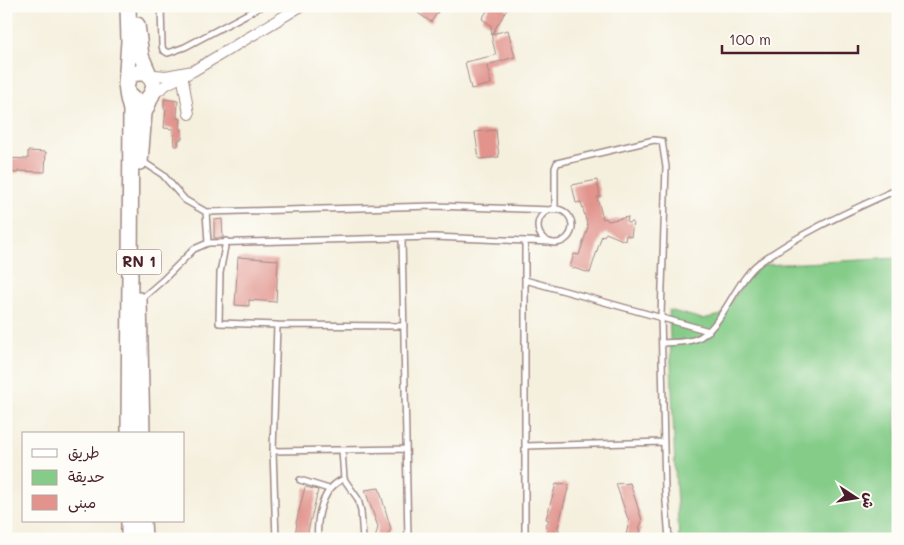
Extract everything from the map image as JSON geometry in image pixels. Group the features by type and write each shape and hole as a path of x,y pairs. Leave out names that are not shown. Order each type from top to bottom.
{"main road":[{"name":"RN 1","path":"128,6 127,90 131,110 129,432"},
{"path":"137,6 137,30 141,56 150,85 143,101 134,100 127,90 130,77 139,73 150,85"},
{"name":"RN 1","path":"142,432 139,300 140,160 144,113 150,85"},
{"path":"129,522 129,539"},
{"path":"143,522 144,539"}],"street":[{"path":"150,85 193,71 301,6"},
{"path":"150,85 166,76 182,75"},
{"path":"182,75 189,114"}],"lane":[{"path":"161,6 162,46 163,50 168,53 185,47 262,6"},
{"path":"247,6 248,15"},
{"path":"553,210 555,168 557,163 654,140 662,141 666,167 661,316 665,490 669,539"},
{"path":"139,300 163,280 194,249 208,243 226,241 434,237 555,243 565,240 571,231 568,216 564,212 553,210 434,206 206,212 185,200 163,175 140,160"},
{"path":"662,343 686,342 696,339 709,330 747,276 758,264 804,234 898,189"},
{"path":"550,242 541,236 538,226 542,215 553,210"},
{"path":"206,212 208,243"},
{"path":"402,238 408,539"},
{"path":"226,241 220,273 220,323 404,326"},
{"path":"524,241 525,539"},
{"path":"525,280 709,330"},
{"path":"276,539 273,452 277,325"},
{"path":"525,446 664,442"},
{"path":"273,452 406,449"},
{"path":"342,450 344,479 358,498 363,539"},
{"path":"318,539 317,528 320,512 329,489 336,482 344,479"},
{"path":"300,480 329,489"}],"green space":[{"path":"898,258 898,409 895,409 898,443 898,539 679,539 669,310 702,319 721,315 752,273 764,265"}],"building":[{"path":"423,6 442,6 431,22 418,13"},
{"path":"490,6 509,6 492,34 508,30 515,57 487,65 491,84 471,89 465,62 496,55 492,39 491,25 482,19"},
{"path":"164,99 178,101 177,118 181,119 182,139 179,139 178,146 174,146 173,129 164,128 166,109 164,109"},
{"path":"496,130 499,157 479,159 475,132"},
{"path":"28,151 46,152 45,172 6,172 6,158 28,159"},
{"path":"597,180 600,197 597,197 603,219 606,218 608,221 628,217 627,223 633,222 631,237 626,235 625,241 606,233 604,236 602,235 590,273 570,267 574,254 579,255 588,227 581,202 576,203 572,185"},
{"path":"222,219 223,238 214,238 214,220"},
{"path":"238,257 278,260 276,302 249,300 249,306 235,305"},
{"path":"561,483 569,485 558,527 562,539 548,539 546,525 549,520 546,519 556,484 561,485"},
{"path":"630,483 641,517 642,523 639,528 641,529 639,539 625,539 629,522 616,484"},
{"path":"305,487 318,490 308,531 310,539 297,539 295,534 296,523"},
{"path":"379,488 391,529 385,539 375,539 378,527 365,490"}]}
